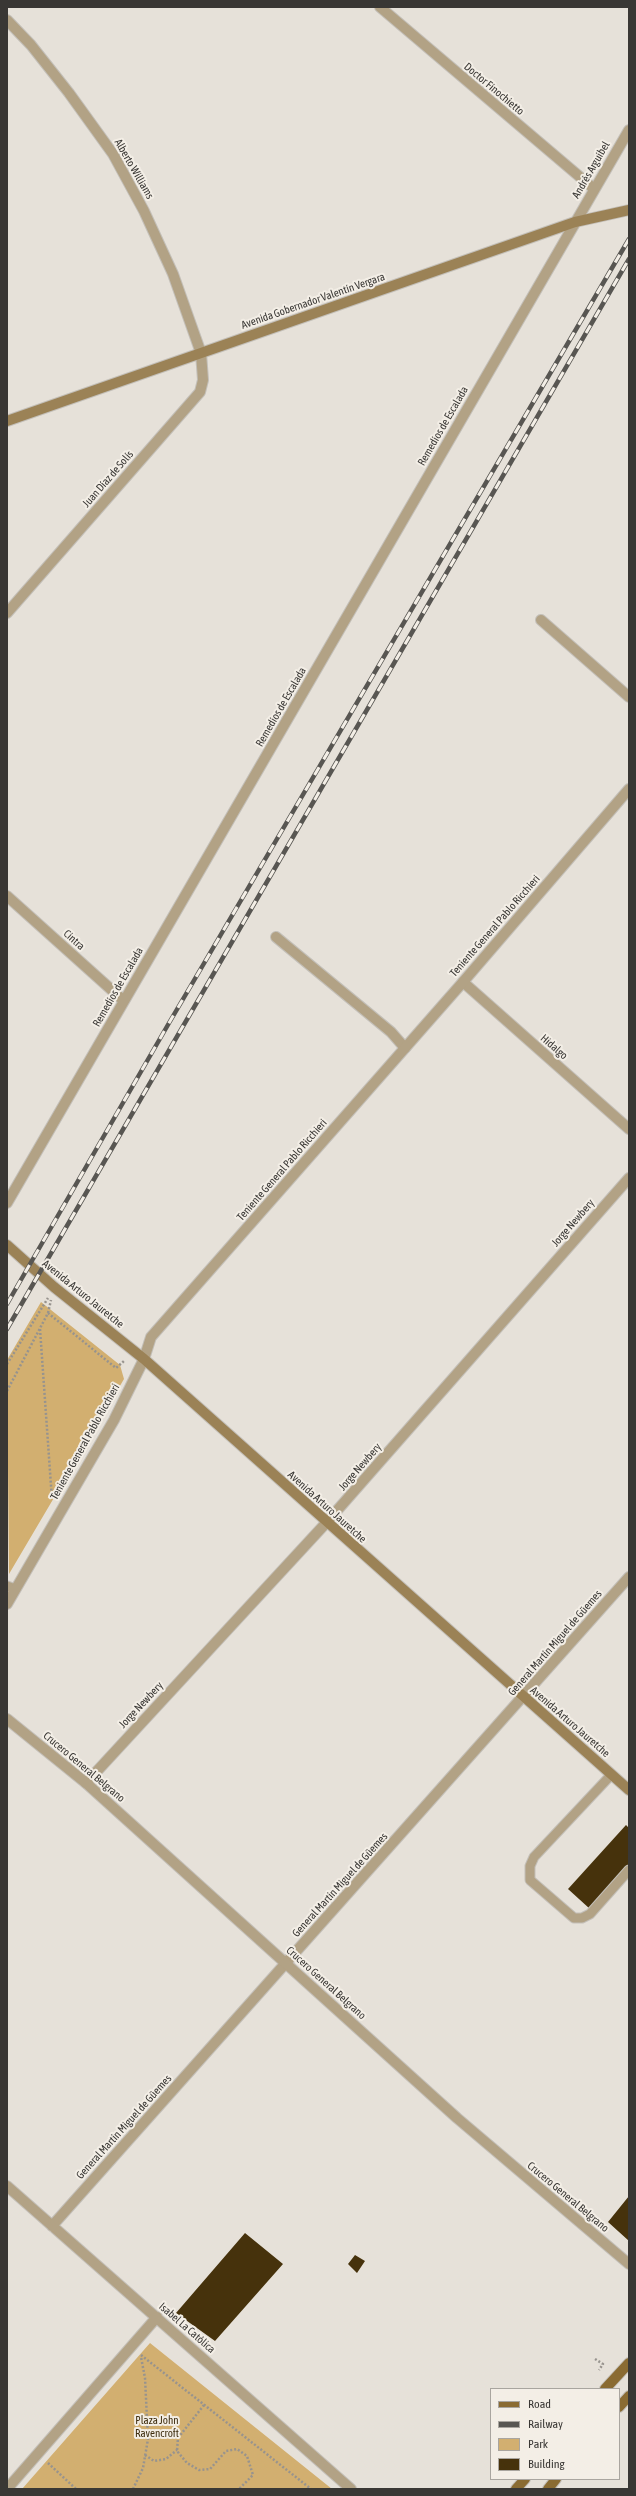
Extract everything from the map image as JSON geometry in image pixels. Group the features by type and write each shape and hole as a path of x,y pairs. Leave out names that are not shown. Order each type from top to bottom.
{"main road":[{"name":"Avenida Gobernador Valentín Vergara","path":"7,420 575,222 629,210"},
{"name":"Avenida Arturo Jauretche","path":"7,1245 54,1287 144,1359 326,1523 629,1790"},
{"path":"606,2388 629,2362"},
{"path":"620,2406 629,2396"},
{"path":"516,2489 524,2480"},
{"path":"548,2489 555,2480"}],"street":[{"name":"Doctor Finochietto","path":"380,7 593,188"},
{"name":"Alberto Williams","path":"7,20 31,44 113,154 144,211 173,274 202,353"},
{"name":"Andrés Arguibel","path":"575,222 593,188 629,130"},
{"name":"Remedios de Escalada","path":"7,1203 575,222"},
{"name":"Juan Díaz de Solís","path":"7,612 200,392 203,380 202,353"},
{"path":"541,620 629,697"},
{"name":"Teniente General Pablo Ricchieri","path":"7,1604 11,1587 53,1523 114,1420 144,1359 151,1337 463,982 629,789"},
{"name":"Cintra","path":"7,896 124,1001"},
{"path":"276,937 392,1032 405,1048"},
{"name":"Hidalgo","path":"463,982 629,1129"},
{"name":"Jorge Newbery","path":"86,1783 326,1523 629,1178"},
{"name":"General Martín Miguel de Güemes","path":"52,2226 524,1697 629,1577"},
{"name":"Crucero General Belgrano","path":"7,1719 86,1783 457,2118 629,2264"},
{"name":"Isabel La Católica","path":"7,2186 351,2489"},
{"path":"7,2489 157,2318"}],"lane":[{"path":"611,1775 534,1858 530,1866 530,1880 574,1918 582,1918 590,1914 629,1870"}],"path":[{"path":"7,1364 54,1287"},
{"path":"7,1391 48,1314 116,1368 135,1352"},
{"path":"40,1328 53,1523"},
{"path":"133,2489 143,2468 147,2432 145,2378 140,2354 311,2489"},
{"path":"594,2359 603,2364 599,2370"},
{"path":"204,2405 178,2438 177,2450 186,2463 199,2470 210,2469 226,2451 237,2449 248,2456 252,2475 239,2489"},
{"path":"145,2455 154,2461 166,2459 177,2450"},
{"path":"48,2463 76,2489"}],"green space":[{"path":"41,1302 120,1365 124,1379 9,1574 7,1360"},
{"name":"Plaza John Ravencroft","path":"150,2343 332,2489 22,2489"}],"building":[{"path":"626,1825 629,1828 629,1865 590,1909 568,1889"},
{"path":"629,2196 629,2241 608,2222"},
{"path":"245,2233 283,2264 215,2341 176,2313"},
{"path":"355,2255 365,2261 357,2273 348,2264"}],"railway":[{"path":"7,1304 169,1023 629,239"},
{"path":"7,1329 629,259"}]}
